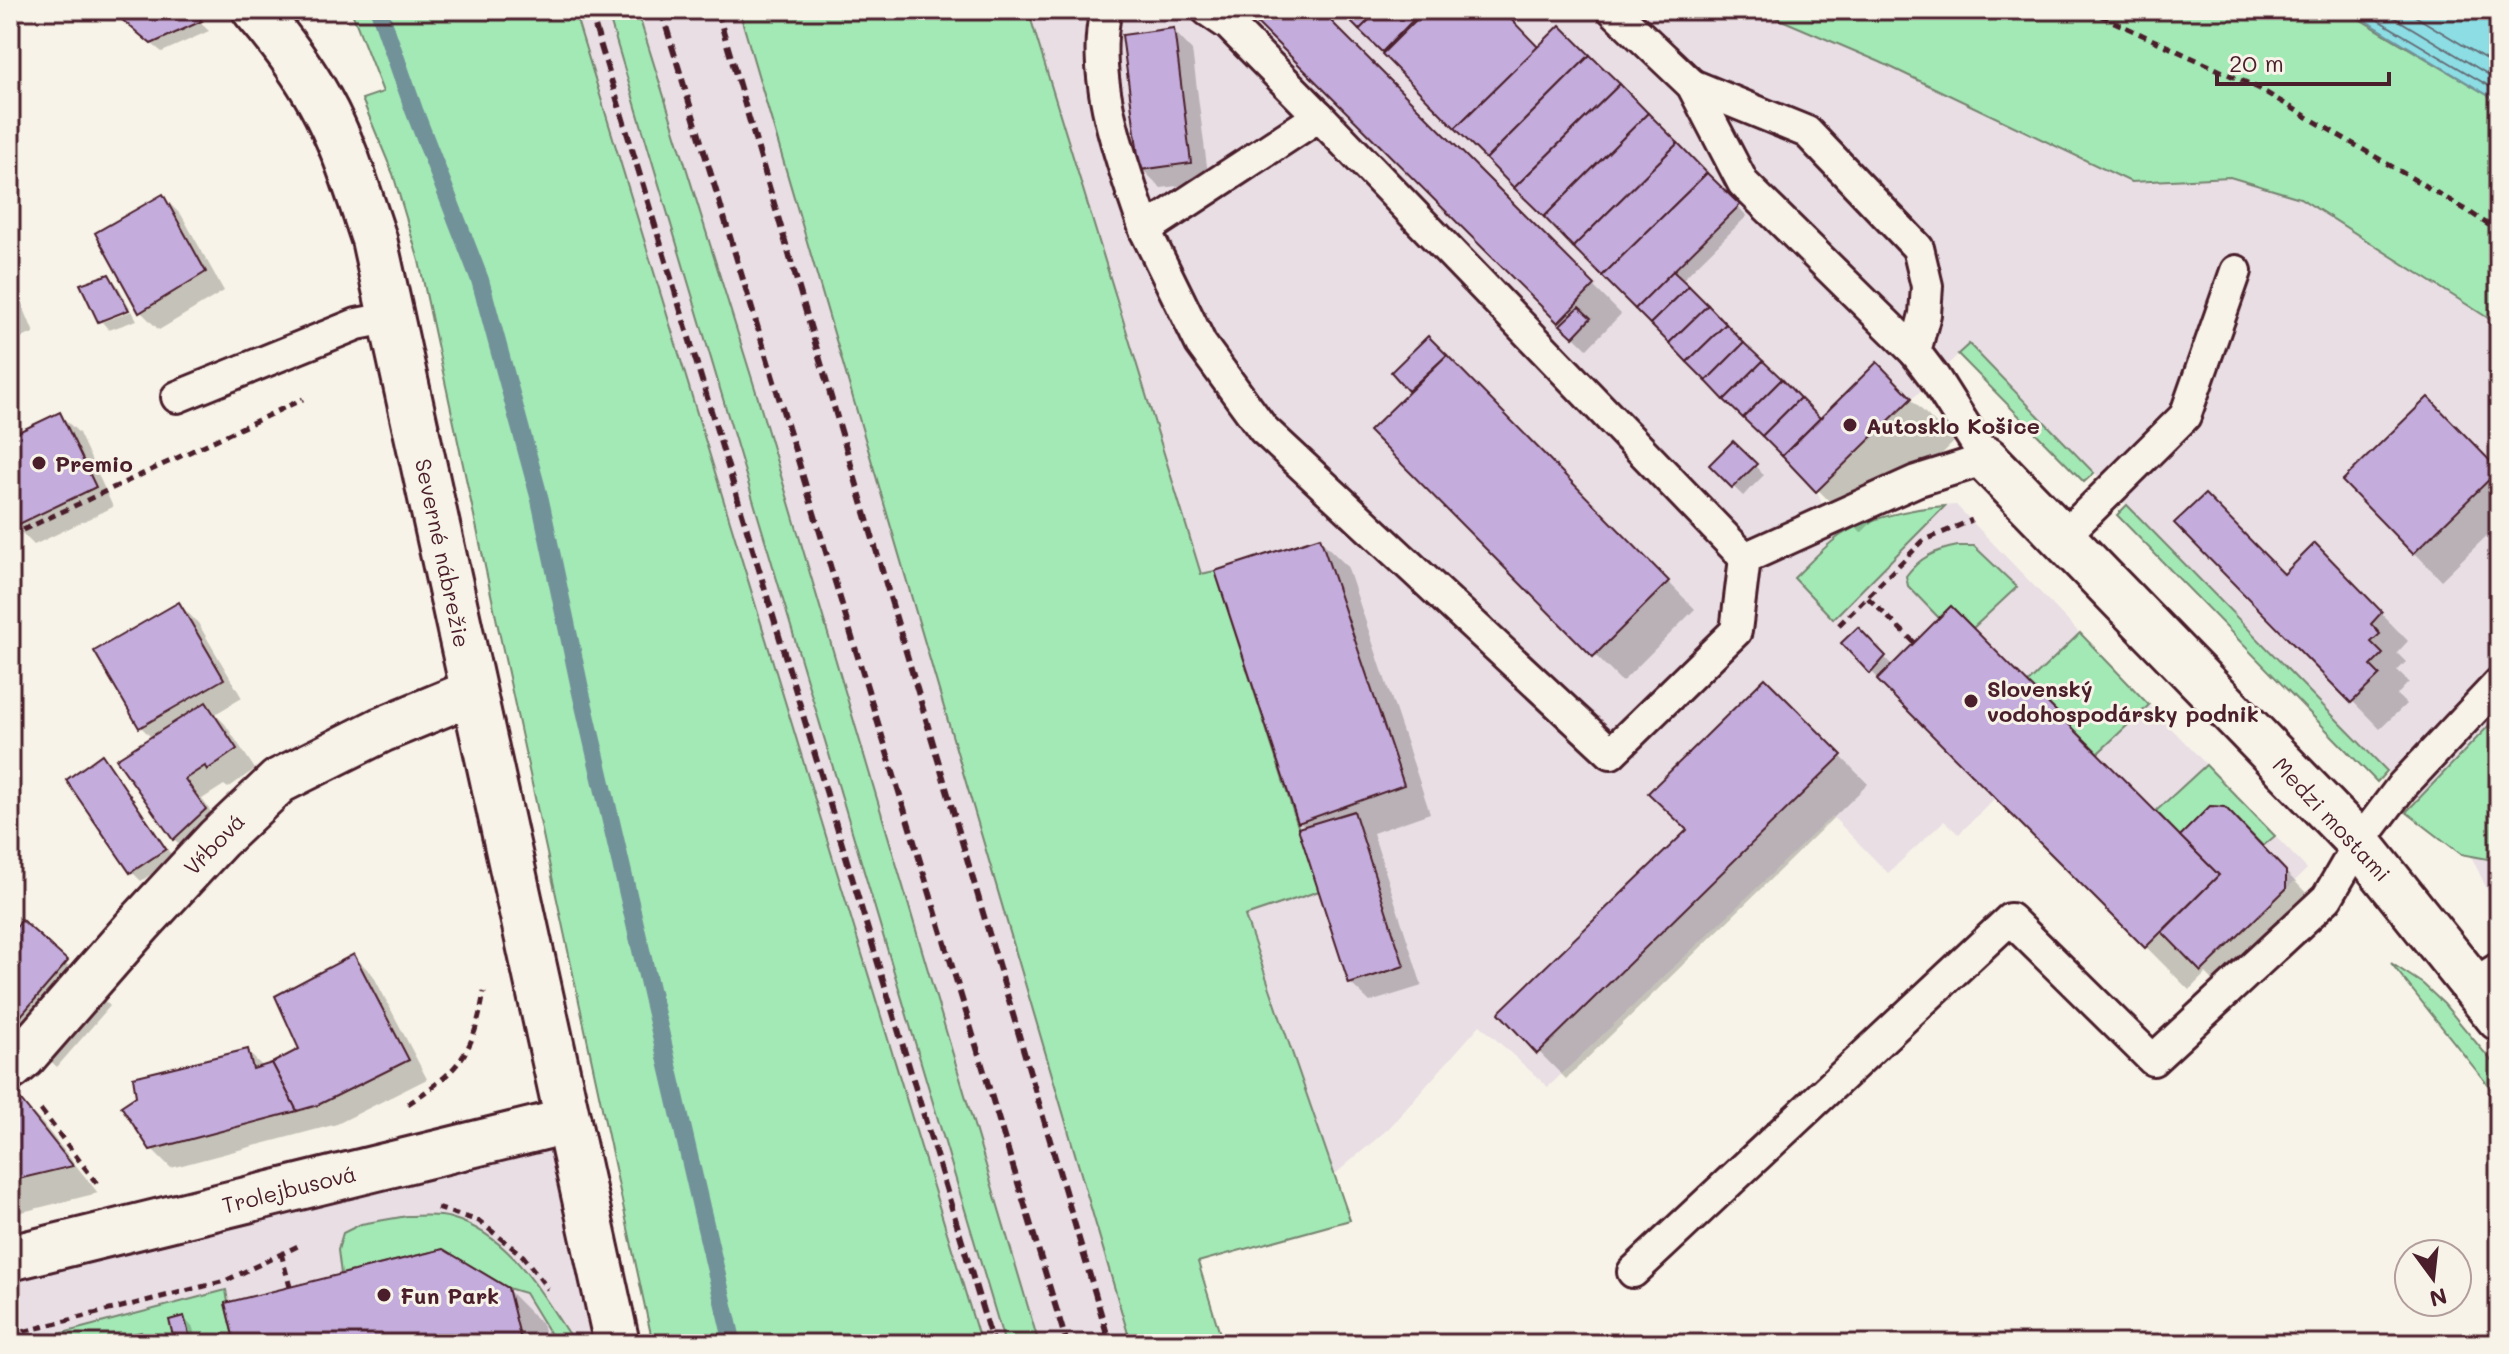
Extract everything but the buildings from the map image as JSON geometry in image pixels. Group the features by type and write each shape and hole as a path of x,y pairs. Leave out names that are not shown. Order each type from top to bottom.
{"street":[{"name":"Severné nábrežie","path":"255,10 284,44 320,102 344,153 374,239 617,1344"},
{"name":"Medzi mostami","path":"1986,459 2486,976 2499,1018"},
{"name":"Vŕbová","path":"10,1068 140,923 279,781 381,730 473,692"},
{"name":"Trolejbusová","path":"10,1258 568,1121"}],"lane":[{"path":"1106,10 1102,26 1103,68 1113,126 1145,230 1201,344 1263,429 1611,753 1736,631 1745,558"},
{"path":"1207,10 1229,25 1319,116 1745,558"},
{"path":"1613,10 1692,85 1743,183 1915,352 1986,459 1916,481 1745,558"},
{"path":"1692,85 1807,132 1918,248 1927,286 1925,314 1915,352"},
{"path":"1145,230 1319,116"},
{"path":"2063,537 2185,416 2236,271"},
{"path":"177,397 357,324 393,317"},
{"path":"1633,1272 2010,919 2153,1060 2327,898 2359,843 2402,786 2499,683"}],"path":[{"path":"2088,10 2258,88 2499,232"},
{"path":"10,536 309,396"},
{"path":"1839,625 1923,541 2024,497"},
{"path":"1868,598 1915,643"},
{"path":"37,1105 99,1186"},
{"path":"389,1164 398,1209 438,1208 479,1221 523,1256 553,1297"},
{"path":"10,1335 225,1281 305,1242"},
{"path":"281,1253 290,1287"}],"shaded area":[{"path":"574,10 739,10 1131,1344 981,1344"},
{"path":"1028,10 1758,10 1880,62 2131,181 2230,177 2300,198 2499,325 2499,715 2416,801 1969,344 1817,491 1829,522 1841,534 1920,507 1956,505 2307,869 2201,972 2162,932 2145,948 1995,798 1959,834 1944,821 1888,873 1832,816 1548,1087 1480,1025 1389,1128 1334,1175 1244,915 1312,893 1201,574"},
{"path":"2499,839 2499,914 2472,858"},
{"path":"568,1121 617,1344 10,1344 10,1258"}],"green space":[{"path":"351,10 574,10 981,1344 653,1344 419,261 393,174 362,99 383,92"},
{"path":"607,10 637,10 757,395 1039,1344 1005,1344"},
{"path":"739,10 1028,10 1201,574 1215,571 1319,891 1245,916 1350,1220 1198,1262 1223,1344 1131,1344"},
{"path":"1758,10 2344,10 2499,102 2499,325 2300,198 2230,177 2131,182 1880,62"},
{"path":"1969,344 2094,473 2084,482 1958,354"},
{"path":"2127,505 2387,771 2377,782 2117,515"},
{"path":"1945,506 1833,619 1794,578 1829,544 1852,529 1891,515"},
{"path":"1958,546 1974,546 2017,587 1973,628 1951,606 1939,618 1908,586 1906,576 1929,555"},
{"path":"2080,633 2149,705 2098,753 2028,683"},
{"path":"2499,715 2499,861 2461,854 2406,812"},
{"path":"2206,765 2275,836 2263,846 2225,807 2210,806 2180,836 2156,811"},
{"path":"2391,963 2423,984 2444,1004 2499,1070 2499,1099"},
{"path":"407,1216 451,1218 490,1237 535,1283 572,1344 556,1344 525,1293 508,1288 443,1249 341,1274 338,1250 343,1233 361,1224"},
{"path":"226,1290 228,1302 225,1304 235,1344 145,1344 141,1332 90,1344 21,1344"}],"water":[{"path":"2344,10 2499,10 2499,102 2364,20"}],"waterway":[{"path":"379,10 480,280 540,500 581,693 733,1344"}],"railway":[{"path":"590,10 993,1344"},
{"path":"661,10 1067,1344"},
{"path":"717,10 1110,1344"}],"place":[{"name":"Autosklo Košice","path":"1850,425"},
{"name":"Premio","path":"39,463"},
{"name":"Slovenský vodohospodársky podnik","path":"1971,701"},
{"name":"Fun Park","path":"384,1295"}]}
